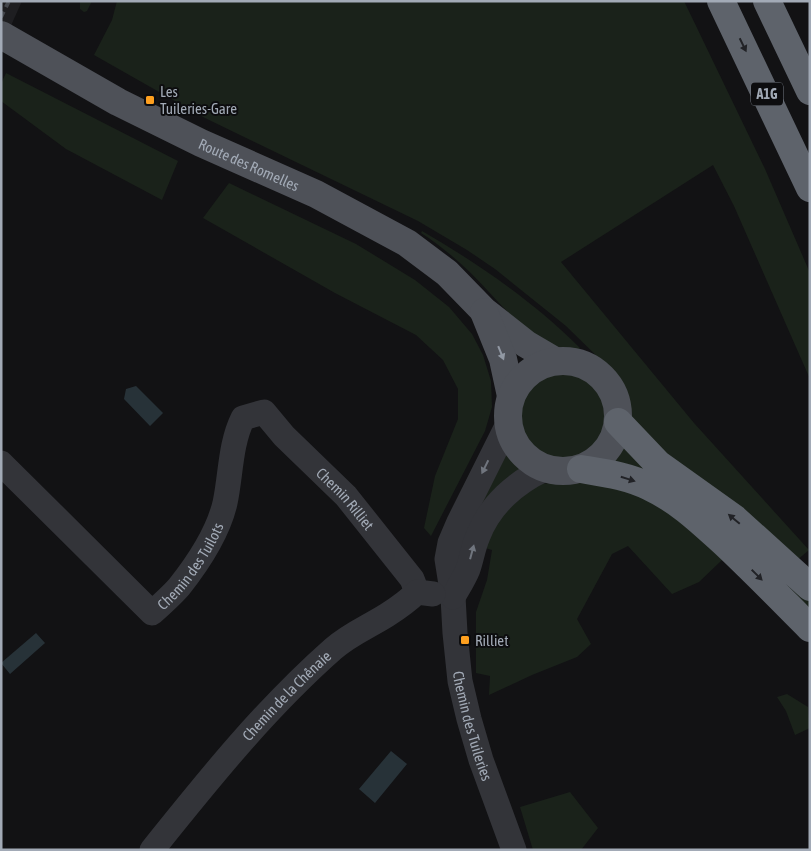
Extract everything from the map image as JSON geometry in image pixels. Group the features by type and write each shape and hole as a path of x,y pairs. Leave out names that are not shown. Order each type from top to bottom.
{"highway":[{"name":"A1G","path":"722,1 810,188"},
{"name":"A1G","path":"767,1 810,91"},
{"path":"618,422 658,464 735,519 810,587"},
{"path":"581,469 632,479 651,487 677,503 706,526 735,553 810,628"}],"main road":[{"name":"Route des Romelles","path":"1,35 118,102 201,143 316,194 393,235 426,256 447,273 484,311 526,344 555,361"},
{"name":"Route des Romelles","path":"484,311 503,359 511,396"},
{"path":"555,361 575,362 598,373 614,393 618,412 615,434 604,454 581,469 561,472 545,469 531,462 520,452 510,434 508,424 511,396 520,380 526,374 555,361"}],"street":[{"name":"Chemin des Tuilots","path":"1,463 152,613 179,588 196,563 216,527 224,504 236,435 243,418 264,412"},
{"name":"Chemin Rilliet","path":"264,412 284,436 346,496 412,579 417,592"},
{"name":"Chemin des Tuileries","path":"508,424 474,489 450,543 447,567 453,597 454,633 460,681 469,719 514,850"},
{"path":"417,592 453,597 468,570 479,533 488,516 504,496 517,485 545,469"},
{"name":"Chemin de la Chênaie","path":"152,850 212,776 317,664 350,635 386,616 404,604 417,592"}],"shaded area":[{"path":"1,1 22,1 1,48"},
{"path":"80,1 92,1 87,11 84,12 80,9"},
{"path":"117,1 684,1 765,169 810,273 810,379 734,206 713,165 561,262 694,423 809,550 796,561 672,464 633,420 627,397 614,373 566,326 495,269 418,221 205,118 94,55 112,20"},
{"path":"6,73 178,161 162,200 66,149 1,101 1,84"},
{"path":"229,183 356,244 415,280 449,307 472,334 483,355 491,381 492,407 485,431 431,536 424,528 435,476 458,419 458,389 443,360 416,335 335,293 203,218"},
{"path":"422,231 485,270 525,299 580,348 577,352 552,347 528,332 465,267 421,233"},
{"path":"563,372 580,375 588,379 600,391 604,399 607,416 604,433 600,441 588,453 580,457 563,460 546,457 538,453 526,441 522,433 519,416 522,399 526,391 538,379 546,375"},
{"path":"136,386 163,413 150,426 124,399 126,389"},
{"path":"627,445 810,597 810,610 612,462 623,447"},
{"path":"506,449 522,466 522,469 460,540"},
{"path":"588,481 623,485 684,521 722,560 699,582 672,594 628,546 612,554 577,619 591,644 577,657 489,695 490,676 476,673 476,612 487,580 492,550 482,547 498,518 537,484"},
{"path":"36,633 45,643 10,674 1,663"},
{"path":"787,694 808,707 810,728 795,735 786,711 777,697"},
{"path":"391,751 407,764 375,803 359,789"},
{"path":"570,792 598,828 581,850 533,850 520,807"}],"railway":[{"path":"1,17 9,1"}],"place":[{"name":"Les Tuileries-Gare","path":"150,100"},
{"name":"Rilliet","path":"465,640"}]}
